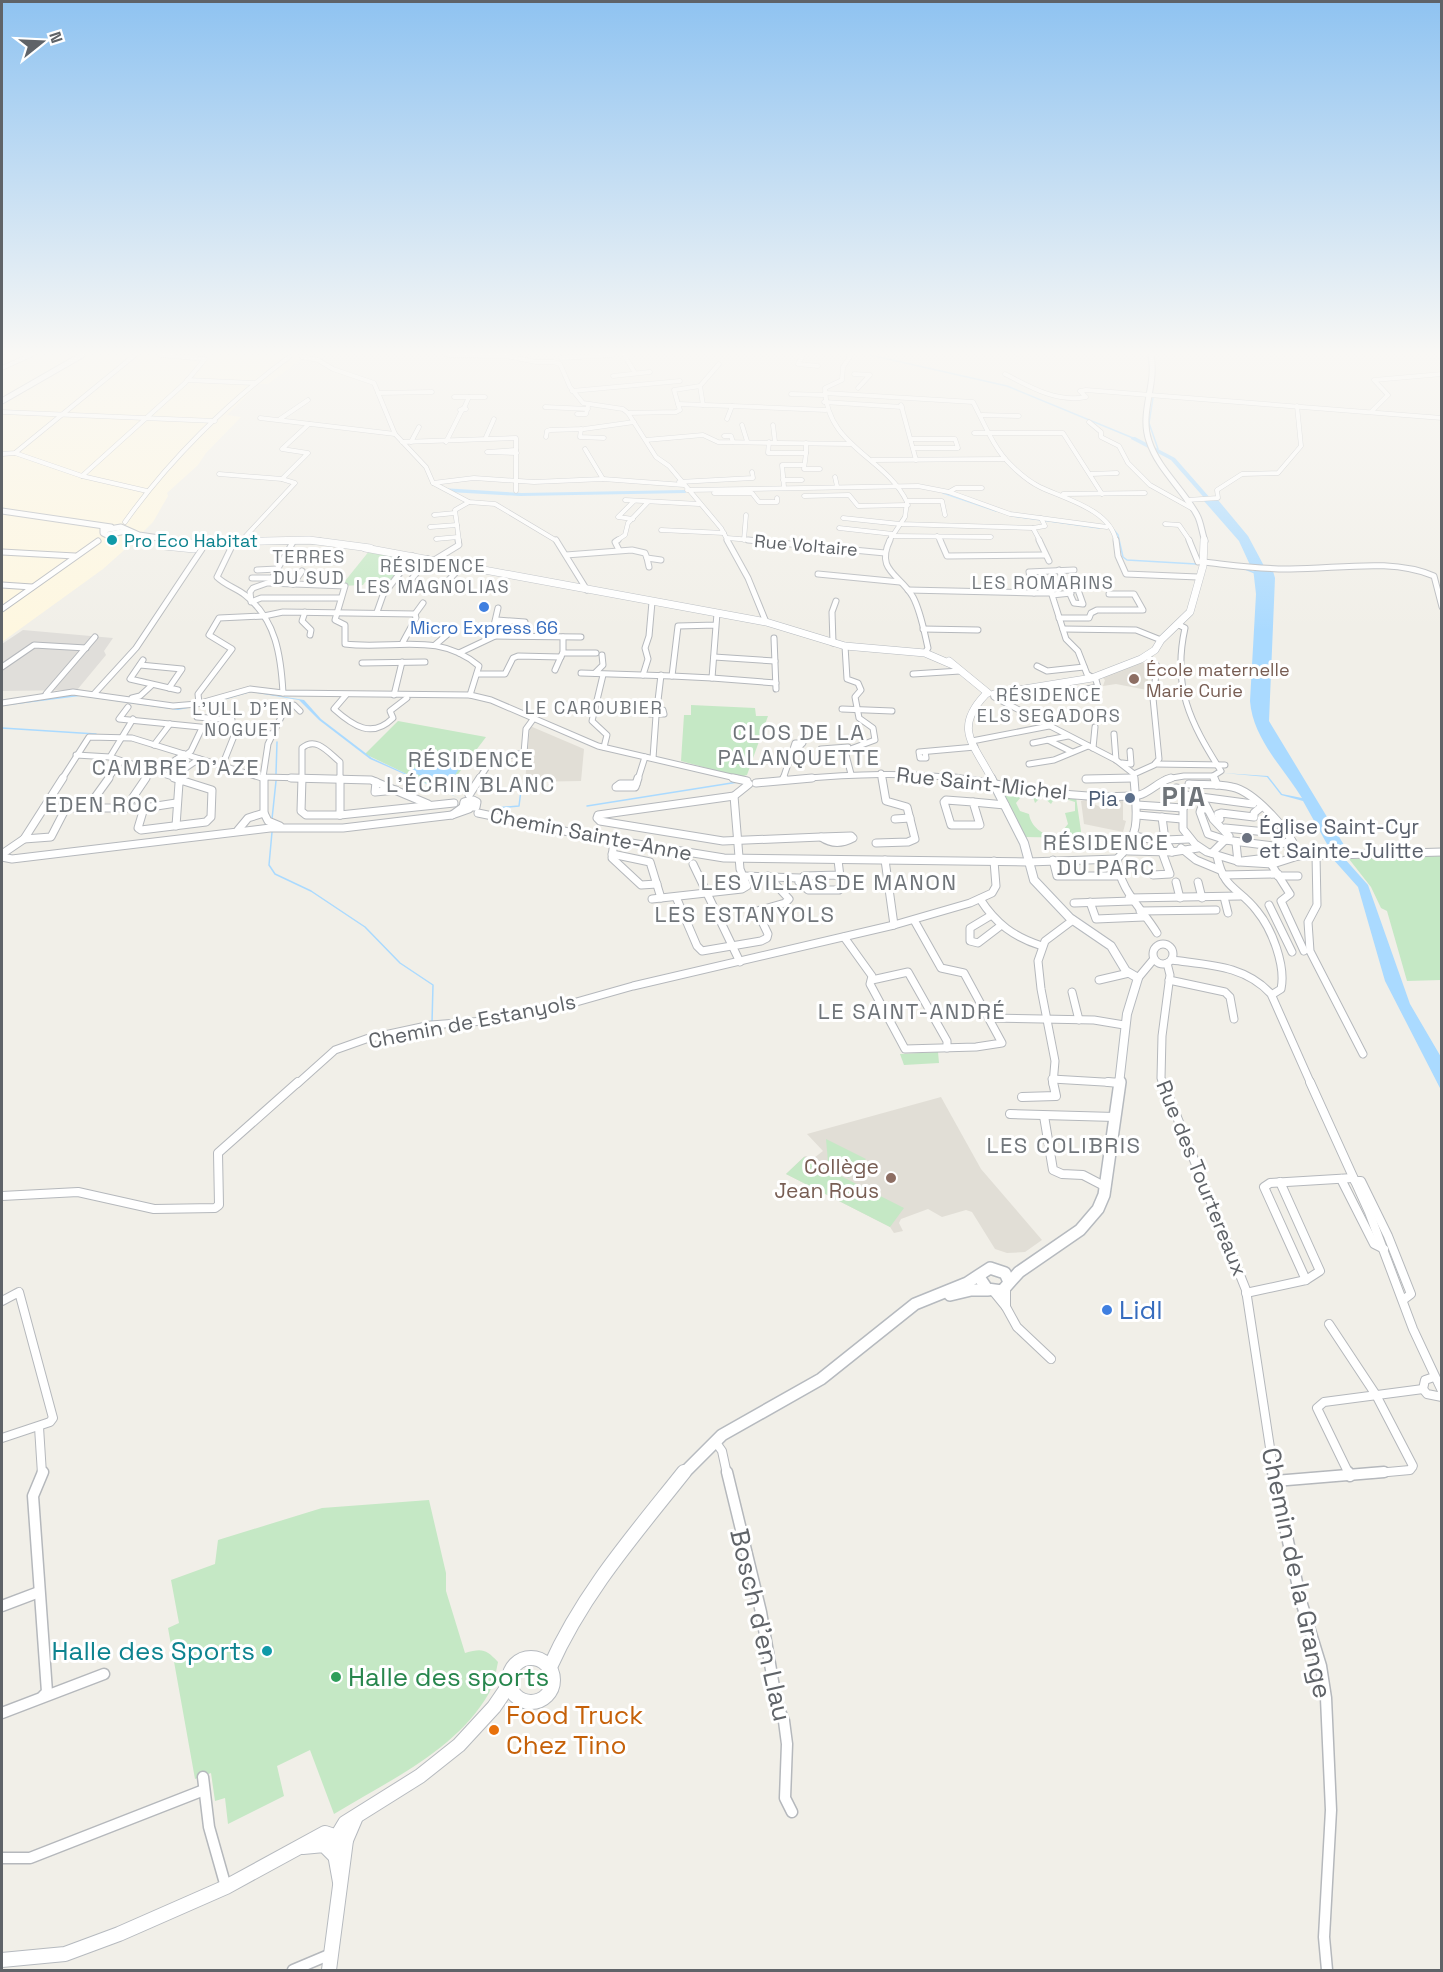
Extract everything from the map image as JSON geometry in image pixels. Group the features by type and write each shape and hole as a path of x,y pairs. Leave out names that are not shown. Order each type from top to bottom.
{"main road":[{"path":"898,1317 944,1296 971,1290 990,1291 1007,1285 1034,1261 1078,1234 1100,1209 1106,1187 1126,1036 1124,1026 1134,976 1111,946 1073,920 1036,884 1024,843 967,730 966,718 978,703 990,695 1092,678 1147,656 1190,612 1201,562 1203,532 1193,508 1151,447"},
{"path":"2,511 92,524 114,535 132,535 170,547 233,544 242,541 309,540 428,557"},
{"path":"114,535 124,527"},
{"path":"108,530 124,527 160,540 203,546"},
{"path":"242,541 350,545"},
{"path":"364,548 440,559 474,567"},
{"path":"440,559 587,590 766,622 833,643 926,652 953,665 990,695"},
{"path":"494,571 563,587 587,590"},
{"path":"545,1663 586,1598 694,1460 715,1441 821,1379 915,1304 979,1277 985,1269 1000,1270 1034,1261"},
{"path":"1000,1270 1007,1285"},
{"path":"979,1277 981,1284 990,1291"},
{"path":"329,1971 340,1882 337,1843 345,1823 355,1819 447,1758 512,1692 515,1667 531,1658 545,1663"},
{"path":"512,1692 525,1702 542,1698 552,1684 545,1663"},
{"path":"10,1964 65,1954 120,1934 226,1887 325,1833 337,1843"},
{"path":"297,1848 337,1843"}],"street":[{"path":"15,453 22,447"},
{"path":"82,476 114,447"},
{"path":"124,527 147,490 189,447"},
{"path":"282,479 308,453 284,451 282,449 284,447"},
{"path":"407,447 426,467 433,483 469,502 495,504 513,517 556,540 587,590"},
{"path":"516,491 520,457 517,447"},
{"path":"650,447 656,457 669,466 725,536 748,578 766,622"},
{"path":"769,447 768,453 806,453"},
{"path":"806,447 804,469 820,469"},
{"path":"854,447 872,460 897,487 907,503 908,514 892,535 885,553 888,570 908,590 923,630 926,652"},
{"path":"916,460 913,448 958,447"},
{"path":"998,447 1005,459 1029,480 1090,507 1115,536 1118,556 1126,574 1198,577"},
{"path":"1074,447 1084,468 1091,474 1102,494"},
{"path":"1120,447 1128,463 1150,485 1193,508"},
{"path":"1187,500 1217,498 1217,490 1242,474 1276,474 1300,447"},
{"path":"585,449 603,479"},
{"path":"517,452 488,452 517,452"},
{"path":"2,454 15,453 82,476 147,490"},
{"path":"872,460 1005,459"},
{"path":"784,487 782,465 804,465"},
{"path":"686,488 753,478 752,472"},
{"path":"1091,474 1117,473"},
{"path":"219,474 296,482 242,541"},
{"path":"835,477 837,486"},
{"path":"433,483 474,478 517,479 534,482 603,479 665,483 686,488 752,493 759,502 777,501 777,498"},
{"path":"783,480 802,480"},
{"path":"686,488 929,487 1010,514 1107,527"},
{"path":"949,492 956,488 982,488"},
{"path":"1058,494 1145,493"},
{"path":"804,496 849,495 858,506 942,501 945,515"},
{"path":"626,500 675,504 698,502"},
{"path":"633,519 618,517 634,501"},
{"path":"377,612 384,595 416,557 440,559 458,547 455,513 457,508 469,502"},
{"path":"619,550 615,542 625,535 628,523 648,502"},
{"path":"434,515 455,513"},
{"path":"744,540 746,515"},
{"path":"843,518 900,524 1033,528 1044,527 1042,520"},
{"path":"1165,524 1179,525 1182,534 1194,544 1201,562 1267,568 1390,568 1424,571 1434,576 1442,607"},
{"path":"430,527 457,525"},
{"path":"839,528 892,535 991,537"},
{"path":"1033,528 1049,561"},
{"path":"98,541 108,530"},
{"name":"Rue Voltaire","path":"661,530 885,553"},
{"path":"2,609 75,556 98,541 114,535"},
{"path":"937,536 945,546 947,556 1045,555"},
{"path":"436,539 458,537"},
{"path":"251,602 250,592 253,588 270,581 293,542"},
{"path":"233,544 217,578 251,602 264,616 279,643 284,693"},
{"path":"94,694 136,648 203,546"},
{"path":"566,555 619,550 640,551 645,553 649,567"},
{"path":"2,552 75,556"},
{"path":"428,557 410,581 416,586 442,587 463,565"},
{"path":"647,558 661,560"},
{"path":"257,570 277,569"},
{"path":"908,590 1034,593 1070,591 1059,570"},
{"path":"1034,593 1029,572 1074,570"},
{"path":"293,584 302,571"},
{"path":"818,574 900,582"},
{"path":"252,578 293,584 345,586 335,612 335,620 345,625 345,644 403,642 435,645 459,653 478,664 470,695"},
{"path":"2,585 32,587"},
{"path":"1047,686 1064,693 1096,688 1096,680 1084,667 1078,651 1066,639 1052,593"},
{"path":"1059,618 1089,618 1090,613 1097,610 1143,610 1134,594 1109,594"},
{"path":"251,602 261,598 340,598"},
{"path":"833,643 832,612 836,601"},
{"path":"643,675 648,659 643,649 649,636 652,602"},
{"path":"199,703 198,694 232,649 209,635 219,618 264,616 283,612 415,614 423,603"},
{"path":"495,636 492,634 498,608"},
{"path":"305,612 302,621 311,630 310,635"},
{"path":"712,678 717,613"},
{"path":"403,642 402,640 416,618 415,614"},
{"path":"497,620 525,622 523,636"},
{"path":"672,676 678,626 716,625"},
{"path":"1137,795 1143,794 1148,787 1167,778 1191,775 1213,776 1221,771 1198,732 1180,690 1185,628 1179,625"},
{"path":"1063,629 1136,630 1161,640"},
{"path":"923,630 978,630"},
{"path":"435,645 450,633"},
{"path":"459,653 495,636 581,637"},
{"path":"46,694 95,637"},
{"path":"555,670 562,655 563,637"},
{"path":"581,673 712,678 776,686 774,638"},
{"path":"2,667 34,645 86,648"},
{"path":"821,749 870,744 875,740 873,728 860,721 855,697 861,690 858,683 847,679 845,645"},
{"path":"477,674 502,675 509,669 513,658 518,656 599,654 603,665 595,674"},
{"path":"1086,779 1134,776 1155,765 1160,759 1153,698 1156,666 1147,656"},
{"path":"714,657 775,661"},
{"path":"169,688 182,669 141,662 130,679 152,685 178,690"},
{"path":"394,695 402,662"},
{"path":"362,663 425,662"},
{"path":"1037,666 1047,671 1084,667"},
{"path":"913,674 960,671"},
{"path":"603,675 592,721 607,735 604,747"},
{"path":"636,784 649,757 656,716 650,712 657,709 661,675"},
{"path":"141,699 152,685"},
{"path":"2,703 46,694 73,692 141,699 173,706 199,703 250,689 284,693 345,695 470,695 491,700 604,747 751,783"},
{"path":"345,695 334,709 356,727 376,730 384,729 393,718 390,711 407,698"},
{"path":"990,695 1119,762 1134,776 1137,815 1134,836 1128,851 1118,859 1120,876 1130,900 1166,943"},
{"path":"282,827 268,821 264,813 265,780 263,777 272,734 287,705 294,705 300,711"},
{"path":"128,707 119,719 272,734"},
{"path":"842,709 892,711"},
{"path":"197,717 232,720 225,729"},
{"path":"340,815 340,762 321,745 312,742 302,748 303,814 340,815 424,805 454,803 469,805 492,759 524,753 525,731 528,722 534,718"},
{"path":"110,757 120,737 133,719"},
{"path":"154,745 170,724"},
{"path":"925,752 974,744 1049,726"},
{"path":"1090,747 1095,727"},
{"path":"159,771 191,751 202,728"},
{"path":"219,765 224,761 236,731"},
{"path":"1114,734 1119,762"},
{"path":"1033,742 1068,736"},
{"path":"2,856 24,839 89,737 120,737 263,777 376,782 424,805"},
{"path":"1048,740 1072,752"},
{"path":"851,774 844,754 852,747"},
{"path":"1029,764 1054,760 1090,747"},
{"path":"1119,762 1131,764 1130,752"},
{"path":"76,755 110,757 212,790 209,820 141,830 138,828 144,808"},
{"path":"783,780 791,755"},
{"path":"174,776 199,759"},
{"path":"88,807 121,760"},
{"path":"1155,765 1225,765"},
{"path":"127,806 151,770"},
{"path":"880,832 879,842 908,842 915,839 906,806 886,801 881,773"},
{"name":"Rue Saint-Michel","path":"751,783 851,774 925,774 1086,795 1137,795"},
{"path":"1213,776 1217,784"},
{"path":"1230,779 1234,787"},
{"path":"176,826 178,783 183,780"},
{"path":"376,782 375,792 396,790"},
{"path":"751,783 734,796 598,815 597,818 600,821 717,840 821,837"},
{"path":"1292,842 1276,845 1236,843 1208,834 1204,809 1192,784 1234,787 1276,817 1288,834 1292,842 1298,856"},
{"path":"1180,791 1198,797 1259,805"},
{"path":"652,899 745,888 747,883 740,869 741,859 734,796"},
{"path":"1137,805 1183,808 1198,797"},
{"path":"973,802 980,825 954,826 949,823 944,802 946,800 973,802 1005,805"},
{"path":"44,808 127,806 144,808 176,803"},
{"name":"Chemin Sainte-Anne","path":"2,856 12,859 130,847 282,827 343,828 452,815 469,805 614,840 707,856 741,859 1028,862 1118,859"},
{"path":"1226,839 1218,814 1254,817 1259,805"},
{"path":"24,839 51,837 66,808"},
{"path":"1128,851 1172,852 1188,847 1183,828 1183,808"},
{"path":"1204,809 1220,823 1288,834"},
{"path":"233,832 240,829 248,819 264,813"},
{"path":"1137,815 1182,819"},
{"path":"1162,817 1172,852"},
{"path":"895,819 910,818"},
{"path":"1270,832 1276,845"},
{"path":"1134,836 1167,840 1186,839 1198,848 1239,862 1267,858 1273,864 1290,894 1281,901 1288,917 1363,1054"},
{"path":"1214,854 1226,839"},
{"path":"614,840 612,858 641,885 657,885"},
{"path":"1167,840 1175,848 1198,848"},
{"path":"1236,843 1239,862"},
{"path":"1181,849 1196,860 1222,872 1298,876"},
{"path":"1153,874 1170,874 1162,852"},
{"path":"1273,864 1298,856 1442,852"},
{"path":"612,854 650,862 661,898"},
{"path":"1214,854 1229,886 1256,907 1278,952 1284,969 1283,979 1281,988 1273,994"},
{"path":"1307,951 1308,922 1317,905 1316,855"},
{"path":"885,860 894,925"},
{"path":"1053,860 1057,876 1120,876"},
{"path":"800,878 799,882 808,890 839,890 838,861"},
{"path":"994,861 996,886 992,893 980,899 999,927 1016,938 1042,946"},
{"path":"693,864 740,962"},
{"path":"744,876 800,878 839,875"},
{"path":"676,897 699,948 706,951 733,946 767,938 768,934 757,911 788,901 787,895 768,876"},
{"path":"1176,882 1180,898"},
{"path":"1198,882 1202,898"},
{"path":"1074,903 1130,900 1155,895 1180,898 1240,896"},
{"path":"1224,897 1228,913"},
{"name":"Chemin de Estanyols","path":"2,1196 78,1192 154,1209 215,1208 219,1205 218,1153 222,1147 273,1107 321,1060 335,1050 366,1039 431,1025 484,1022 541,1012 633,986 914,920 980,899"},
{"path":"1090,902 1096,919 1216,910"},
{"path":"1269,905 1292,952"},
{"path":"990,916 970,928 970,941 978,943 999,927"},
{"path":"1262,918 1288,917"},
{"path":"844,937 872,975 870,984 905,1049 1002,1043 964,973 941,968 914,920"},
{"path":"1022,1097 1054,1098 1056,1096 1055,1061 1038,969 1039,952 1056,930 1073,920"},
{"path":"1100,980 1134,976 1153,960 1157,933"},
{"path":"1156,944 1166,943"},
{"name":"Rue des Tourtereaux","path":"1166,943 1169,980 1162,1036 1161,1078 1237,1261 1252,1321"},
{"path":"1278,952 1307,951"},
{"path":"1153,960 1230,968 1256,980 1273,994 1277,1009 1384,1249 1441,1392 1427,1394 1423,1389"},
{"path":"872,980 908,972 947,1041 947,1048"},
{"path":"1169,980 1225,992 1230,997 1234,1019"},
{"path":"1072,992 1079,1020"},
{"path":"989,1018 1079,1020 1124,1026"},
{"path":"1054,1077 1120,1083"},
{"path":"1010,1114 1116,1117"},
{"path":"1044,1116 1053,1170 1056,1173 1083,1175 1106,1187"},
{"path":"1306,1280 1264,1187 1270,1183 1280,1182 1341,1179 1361,1181 1388,1236 1411,1294 1403,1300"},
{"path":"1341,1179 1374,1244 1384,1249"},
{"path":"1246,1293 1306,1280 1320,1271 1280,1182"},
{"path":"1006,1307 1007,1285"},
{"path":"990,1291 1006,1307 1017,1327 1051,1359"},
{"path":"2,1301 19,1292 53,1418 50,1422 2,1438"},
{"name":"Chemin de la Grange","path":"1252,1321 1275,1481 1301,1601 1321,1666 1326,1698 1331,1810 1324,1937 1327,1971"},
{"path":"1275,1481 1410,1470 1413,1466 1376,1395 1329,1324"},
{"path":"1423,1389 1425,1380 1434,1377"},
{"path":"1350,1476 1317,1408 1324,1402 1423,1389"},
{"path":"39,1426 43,1471 33,1496 47,1692 43,1696"},
{"name":"Bosch d'en Llau","path":"715,1441 722,1451 761,1612 777,1704 784,1721 787,1744 785,1797 792,1812"},
{"path":"2,1606 39,1592"},
{"path":"2,1713 104,1674"},
{"path":"203,1777 208,1827 226,1887"},
{"path":"2,1858 30,1858 204,1790"},
{"path":"293,1971 331,1954"}],"shaded area":[{"path":"2,447 212,447 198,465 167,493 168,496 153,522 131,544 103,569 2,642"},
{"path":"23,630 113,638 104,651 106,655 77,690 2,691 2,644"},
{"name":"École maternelle Marie Curie","path":"1141,662 1149,665 1147,690 1116,684 1103,686 1105,680 1102,677"},
{"path":"530,726 584,749 581,781 525,782"},
{"path":"1102,799 1123,799 1123,820 1126,821 1123,832 1084,824 1081,801 1086,800 1102,808"},
{"name":"Collège Jean Rous","path":"941,1097 981,1169 1042,1240 1025,1252 1007,1253 995,1249 972,1212 966,1210 942,1217 928,1209 901,1219 899,1223 903,1231 894,1233 890,1227 786,1174 805,1156 814,1158 823,1151 807,1134"}],"green space":[{"path":"370,550 409,557 391,583 365,582 363,585 341,586"},
{"path":"691,705 755,708 756,716 768,716 747,775 740,777 681,761 684,715 691,715"},
{"path":"398,721 486,737 449,786 440,790 365,754"},
{"path":"1003,787 1076,797 1082,838 1025,837 1001,789","holes":["1042,796 1051,804 1056,796 1075,802 1075,811 1065,813 1068,824 1059,835 1049,835 1040,831 1033,824 1029,814 1020,811 1016,803 1021,797 1033,797 1035,803"]},
{"path":"1441,855 1441,980 1407,981 1387,911 1381,908 1371,887 1349,859"},
{"path":"938,1052 939,1063 904,1065 900,1054"},
{"path":"826,1139 866,1159 849,1178 829,1170 904,1208 890,1227 786,1174 804,1157 824,1167 824,1162 828,1162"},
{"name":"Halle des sports","path":"429,1500 446,1573 446,1591 465,1653 483,1651 498,1662 489,1693 459,1731 440,1748 334,1814 310,1750 277,1766 284,1796 228,1824 225,1798 215,1801 211,1773 195,1779 168,1628 179,1623 171,1580 215,1564 218,1540 322,1508"}],"water":[{"path":"442,488 522,493 685,490 686,493 520,496 449,492"},
{"path":"1218,500 1248,536 1264,566 1250,565 1239,541 1204,501"},
{"path":"1253,568 1273,571 1275,578 1269,721 1344,845 1342,854 1332,853 1303,801 1281,795 1267,777 1223,773 1268,776 1282,794 1302,798 1270,752 1252,715 1250,701 1256,594"},
{"path":"249,691 304,700 321,719 372,758 463,800 370,759 319,720 299,700 251,692 213,703 178,710 80,696 2,706 40,698 77,695 176,708 212,702"},
{"path":"434,761 463,762 455,775 441,782 413,773 413,769"},
{"path":"1332,858 1344,858 1368,885 1410,1004 1441,1057 1441,1090 1385,981 1358,887"}],"waterway":[{"path":"1150,447 1173,459 1216,508"},
{"path":"943,493 996,511"},
{"path":"1012,516 1099,528"},
{"path":"1114,530 1118,535 1123,557 1127,560 1196,564"},
{"path":"1245,569 1255,573"},
{"path":"2,728 96,734"},
{"path":"276,774 277,742"},
{"path":"272,819 276,781"},
{"path":"587,806 738,782"},
{"path":"495,808 519,806 521,790"},
{"path":"272,832 269,865 275,874 311,891 365,927 400,963 433,985 432,1023"}],"place":[{"name":"Pro Eco Habitat","path":"112,540"},
{"name":"Micro Express 66","path":"484,607"},
{"name":"École maternelle Marie Curie","path":"1134,679"},
{"name":"Pia","path":"1130,798"},
{"name":"Église Saint-Cyr et Sainte-Julitte","path":"1247,838"},
{"name":"Collège Jean Rous","path":"891,1178"},
{"name":"Lidl","path":"1107,1310"},
{"name":"Halle des Sports","path":"267,1651"},
{"name":"Halle des sports","path":"336,1677"},
{"name":"Food Truck Chez Tino","path":"494,1730"}],"district":[{"name":"TERRES DU SUD","path":"309,566"},
{"name":"RÉSIDENCE LES MAGNOLIAS","path":"433,575"},
{"name":"LES ROMARINS","path":"1043,582"},
{"name":"RÉSIDENCE ELS SEGADORS","path":"1049,704"},
{"name":"LE CAROUBIER","path":"594,707"},
{"name":"L'ULL D'EN NOGUET","path":"243,718"},
{"name":"CLOS DE LA PALANQUETTE","path":"799,744"},
{"name":"CAMBRE D'AZE","path":"176,767"},
{"name":"RÉSIDENCE L'ÉCRIN BLANC","path":"471,772"},
{"name":"PIA","path":"1184,796"},
{"name":"EDEN ROC","path":"102,804"},
{"name":"RÉSIDENCE DU PARC","path":"1106,854"},
{"name":"LES VILLAS DE MANON","path":"829,882"},
{"name":"LES ESTANYOLS","path":"745,914"},
{"name":"LE SAINT-ANDRÉ","path":"912,1011"},
{"name":"LES COLIBRIS","path":"1064,1145"}]}
